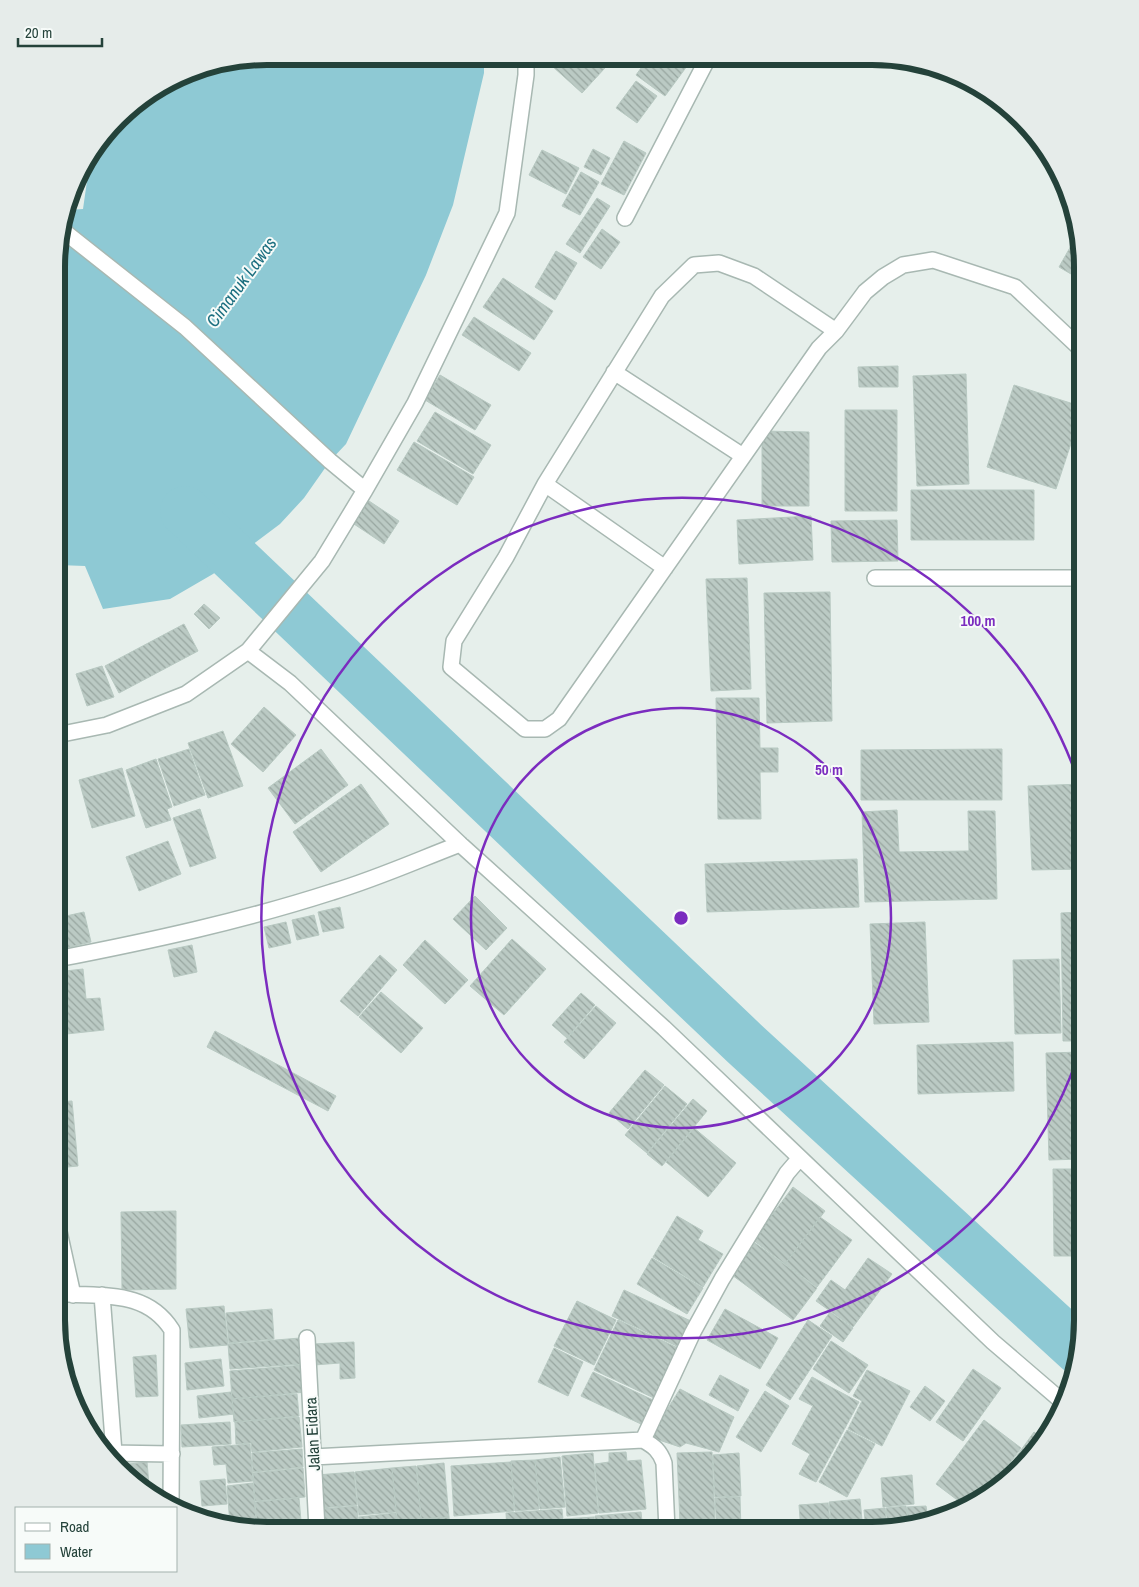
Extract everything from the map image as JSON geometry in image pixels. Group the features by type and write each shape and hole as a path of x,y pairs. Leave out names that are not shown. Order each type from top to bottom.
{"street":[{"path":"65,733 107,725 186,694 248,651 322,560 415,404 507,213 526,65"},
{"path":"625,218 704,65"},
{"path":"68,234 185,327 330,461 365,490"},
{"path":"836,331 754,276 719,263 694,265 662,296 545,484 506,557 454,641 451,667 524,729 545,729 559,718 819,348 836,331 865,292 883,277 903,265 933,260 1015,287 1074,343"},
{"path":"614,372 743,456"},
{"path":"545,484 665,568"},
{"path":"875,578 1074,578"},
{"path":"248,651 290,683 460,844 664,1028 799,1159 993,1342 1058,1398"},
{"path":"65,957 150,941 247,918 334,892 460,844"},
{"path":"643,1440 693,1332 722,1279 787,1173 799,1159"},
{"path":"65,1256 74,1295"},
{"path":"65,1294 102,1295 142,1303 156,1310 172,1330 171,1498"},
{"path":"102,1295 112,1449"},
{"name":"Jalan Eidara","path":"307,1338 317,1522"},
{"path":"313,1457 643,1440 653,1445 660,1453 664,1463 667,1522"},
{"path":"115,1453 172,1454"}],"water":[{"name":"Cimanuk Lawas","path":"254,65 484,65 484,73 453,205 426,275 346,444 330,461 304,498 280,524 213,574 170,599 103,609 85,566 65,565 65,254 74,210 83,209 88,174 99,155 115,134 134,115 155,99 190,80 227,69"}],"building":[{"path":"551,65 608,65 582,93"},
{"path":"643,65 688,65 665,96 636,75"},
{"path":"636,81 657,96 637,123 616,108"},
{"path":"624,141 646,153 624,195 601,184"},
{"path":"593,149 610,158 601,175 584,167"},
{"path":"542,150 579,168 566,194 529,175"},
{"path":"581,172 599,182 580,215 562,206"},
{"path":"597,198 610,206 580,253 566,244"},
{"path":"602,229 620,242 601,269 583,257"},
{"path":"1072,243 1074,276 1059,267"},
{"path":"556,251 577,263 555,300 535,287"},
{"path":"503,278 553,311 534,340 483,307"},
{"path":"474,317 531,353 519,371 462,335"},
{"path":"898,366 898,387 859,387 858,367"},
{"path":"966,374 969,484 917,486 913,376"},
{"path":"440,375 491,405 475,430 425,400"},
{"path":"1014,385 1074,404 1074,434 1056,489 987,467"},
{"path":"845,410 897,410 897,511 845,511"},
{"path":"435,412 491,445 473,474 417,441"},
{"path":"762,431 809,432 809,506 762,506"},
{"path":"414,442 474,477 457,505 397,470"},
{"path":"911,490 1034,490 1034,540 911,540"},
{"path":"366,499 399,521 384,544 351,522"},
{"path":"811,516 813,560 739,564 737,520"},
{"path":"897,520 898,561 832,562 831,521"},
{"path":"747,578 751,689 711,691 706,579"},
{"path":"830,592 832,721 767,723 764,593"},
{"path":"204,604 220,618 209,629 194,614"},
{"path":"184,624 198,651 119,693 105,666"},
{"path":"102,666 114,697 87,706 76,674"},
{"path":"716,698 759,698 760,748 778,748 778,772 760,772 761,819 718,819"},
{"path":"264,707 296,735 263,772 231,744"},
{"path":"223,731 243,786 208,798 188,743"},
{"path":"189,749 205,795 174,806 158,759"},
{"path":"321,749 348,785 295,824 268,788"},
{"path":"1002,749 1002,800 861,800 861,750"},
{"path":"156,759 172,807 167,809 171,820 146,828 126,770"},
{"path":"122,768 135,816 92,828 79,780"},
{"path":"361,784 389,824 321,872 293,832"},
{"path":"1074,784 1074,869 1032,870 1028,786"},
{"path":"200,809 216,858 190,867 173,818"},
{"path":"897,810 899,852 969,851 968,811 995,811 997,899 865,902 862,812"},
{"path":"168,841 181,874 139,891 126,857"},
{"path":"857,859 859,907 707,912 705,864"},
{"path":"475,896 507,928 486,950 453,919"},
{"path":"340,907 344,928 323,932 318,912"},
{"path":"84,912 91,942 65,948 65,916"},
{"path":"1074,912 1074,1041 1063,1041 1061,913"},
{"path":"314,915 319,935 297,940 292,920"},
{"path":"286,922 291,943 269,948 264,927"},
{"path":"925,922 929,1022 874,1024 870,924"},
{"path":"512,939 546,969 504,1015 470,986"},
{"path":"425,940 468,980 445,1004 403,965"},
{"path":"192,945 197,972 174,977 168,950"},
{"path":"380,955 397,970 358,1016 340,1001"},
{"path":"1059,959 1061,1033 1015,1034 1013,960"},
{"path":"83,969 86,999 100,998 104,1030 65,1034 65,971"},
{"path":"381,992 423,1028 401,1053 359,1017"},
{"path":"581,993 595,1005 567,1038 552,1025"},
{"path":"596,1006 616,1023 584,1059 564,1042"},
{"path":"215,1031 336,1096 328,1111 207,1047"},
{"path":"1013,1042 1014,1091 918,1094 917,1045"},
{"path":"1074,1052 1074,1159 1049,1160 1046,1053"},
{"path":"645,1070 664,1085 628,1129 609,1113"},
{"path":"665,1086 687,1104 647,1153 625,1135"},
{"path":"693,1099 707,1111 662,1166 647,1154"},
{"path":"65,1101 72,1101 78,1166 65,1167"},
{"path":"694,1128 736,1163 708,1197 666,1162"},
{"path":"1053,1169 1074,1169 1074,1256 1054,1256"},
{"path":"793,1187 825,1211 785,1264 753,1240"},
{"path":"176,1211 176,1289 122,1290 121,1212"},
{"path":"677,1216 703,1231 698,1240 723,1254 703,1287 653,1257"},
{"path":"820,1217 852,1240 817,1287 785,1264"},
{"path":"755,1243 817,1288 793,1320 732,1275"},
{"path":"652,1258 703,1288 687,1314 637,1284"},
{"path":"868,1258 892,1274 853,1327 816,1301 831,1280 845,1290"},
{"path":"624,1290 693,1322 681,1348 612,1316"},
{"path":"577,1301 616,1320 594,1365 554,1346"},
{"path":"224,1306 228,1345 190,1348 186,1309"},
{"path":"272,1309 274,1339 229,1343 226,1313"},
{"path":"725,1309 778,1338 760,1369 707,1340"},
{"path":"830,1312 853,1328 843,1342 820,1326"},
{"path":"618,1320 678,1348 654,1398 594,1370"},
{"path":"808,1320 832,1336 790,1400 766,1385"},
{"path":"300,1338 303,1364 230,1369 228,1344"},
{"path":"831,1341 868,1365 849,1393 813,1369"},
{"path":"354,1342 355,1378 340,1379 340,1363 314,1365 313,1344"},
{"path":"554,1348 583,1362 568,1396 538,1382"},
{"path":"156,1355 158,1396 136,1397 133,1357"},
{"path":"221,1359 224,1386 187,1390 185,1363"},
{"path":"303,1365 306,1392 232,1399 230,1371"},
{"path":"973,1369 1001,1388 963,1441 936,1422"},
{"path":"867,1370 910,1391 882,1446 848,1429 862,1401 853,1396"},
{"path":"593,1372 653,1400 641,1424 581,1396"},
{"path":"720,1375 749,1390 738,1411 709,1395"},
{"path":"812,1377 859,1402 816,1482 799,1474 810,1454 792,1444 813,1406 799,1399"},
{"path":"925,1386 945,1401 930,1421 910,1407"},
{"path":"680,1389 734,1417 719,1452 686,1443 680,1447 650,1437"},
{"path":"765,1391 789,1406 761,1452 736,1437"},
{"path":"231,1392 234,1414 199,1418 197,1396"},
{"path":"297,1394 299,1416 234,1422 232,1399"},
{"path":"299,1417 302,1447 252,1452 251,1443 236,1444 235,1422"},
{"path":"984,1420 1021,1448 1001,1475 984,1488 960,1502 936,1484"},
{"path":"230,1422 231,1444 182,1447 181,1425"},
{"path":"847,1430 875,1444 847,1497 819,1482"},
{"path":"1034,1432 1038,1435 1024,1453 1005,1472"},
{"path":"250,1444 253,1481 228,1483 226,1464 214,1465 212,1447"},
{"path":"302,1449 303,1467 253,1472 252,1453"},
{"path":"626,1452 627,1461 641,1460 646,1509 599,1513 595,1464 609,1462 609,1453"},
{"path":"712,1452 715,1521 680,1522 677,1453"},
{"path":"593,1453 598,1513 567,1516 562,1456"},
{"path":"739,1453 741,1496 715,1497 713,1455"},
{"path":"560,1457 565,1507 540,1509 535,1460"},
{"path":"535,1460 539,1509 515,1511 511,1461"},
{"path":"147,1462 149,1484 134,1472 126,1464"},
{"path":"511,1462 514,1511 454,1516 451,1466"},
{"path":"444,1463 449,1517 421,1519 417,1466"},
{"path":"416,1466 421,1522 397,1522 392,1468"},
{"path":"303,1468 305,1497 255,1501 253,1473"},
{"path":"392,1468 396,1512 359,1515 355,1472"},
{"path":"354,1472 357,1505 320,1508 317,1475"},
{"path":"912,1475 914,1504 883,1507 881,1478"},
{"path":"225,1479 227,1504 202,1506 200,1481"},
{"path":"253,1483 256,1522 229,1518 227,1486"},
{"path":"740,1497 741,1522 716,1522 715,1498"},
{"path":"299,1498 301,1521 257,1522 255,1502"},
{"path":"860,1499 862,1522 831,1522 829,1502"},
{"path":"828,1503 830,1522 800,1522 799,1505"},
{"path":"357,1506 358,1522 322,1522 321,1509"},
{"path":"906,1506 907,1519 887,1522 886,1508"},
{"path":"926,1506 927,1514 908,1519 907,1507"},
{"path":"885,1508 886,1522 865,1522 864,1510"},
{"path":"562,1509 563,1522 507,1522 506,1513"},
{"path":"641,1512 642,1522 595,1522 595,1516"},
{"path":"396,1513 397,1522 359,1522 359,1517"},
{"path":"449,1517 449,1522 421,1522 421,1519"},
{"path":"594,1517 594,1522 564,1522 564,1519"}],"waterway":[{"path":"185,511 745,1044 1072,1344"}]}
